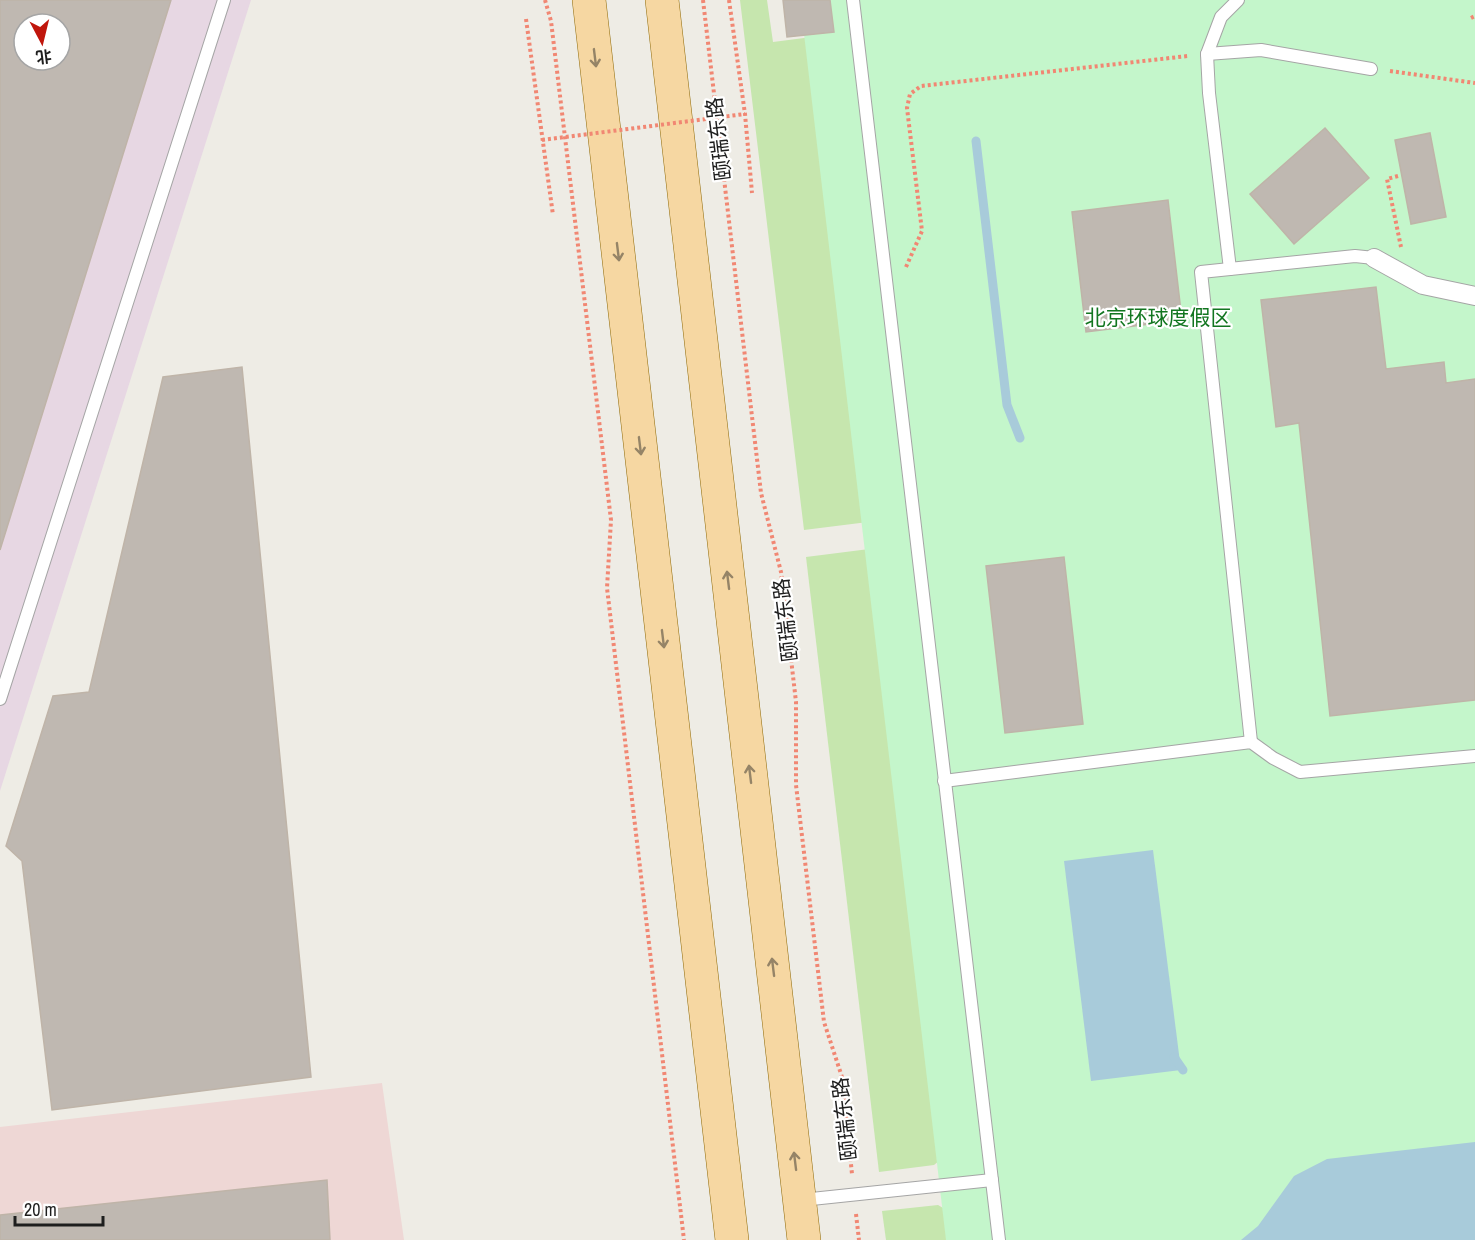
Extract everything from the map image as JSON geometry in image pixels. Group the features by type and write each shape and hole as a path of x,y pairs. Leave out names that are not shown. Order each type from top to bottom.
{"main road":[{"path":"588,0 732,1240"},
{"name":"颐瑞东路","path":"662,0 804,1240"}],"street":[{"path":"1374,258 1423,285 1475,296"}],"lane":[{"path":"0,699 224,0"},
{"path":"853,0 999,1240"},
{"path":"1230,269 1209,93 1207,54 1221,17 1238,0"},
{"path":"1207,54 1261,50 1378,69"},
{"path":"1251,742 1201,272 1355,256 1374,258"},
{"path":"944,781 1251,742 1273,758 1300,772 1475,756"},
{"path":"799,1201 992,1180"}],"path":[{"path":"545,0 551,21 611,520 607,588 684,1240"},
{"name":"颐瑞东路","path":"703,0 761,493 781,572 796,702 796,785 824,1022 843,1077 859,1240"},
{"path":"729,0 745,114 752,193"},
{"path":"526,19 553,215"},
{"path":"906,268 922,231 907,108 910,94 921,86 1207,54"},
{"path":"1378,69 1475,83"},
{"path":"542,140 745,114"},
{"path":"1398,176 1387,179 1407,276"}],"shaded area":[{"path":"0,0 251,0 0,791"},
{"path":"382,1083 404,1240 0,1240 0,1127"}],"green space":[{"path":"740,0 767,0 773,42 835,34 876,521 804,530"},
{"name":"北京环球度假区","path":"800,0 1475,0 1475,1240 946,1240"},
{"path":"877,548 951,1151 934,1165 879,1172 806,557"},
{"path":"938,1205 962,1219 977,1240 886,1240 882,1211"}],"water":[{"path":"1153,850 1181,1070 1091,1081 1064,861"},
{"path":"1475,1142 1475,1240 1241,1240 1258,1226 1294,1176 1327,1159"}],"building":[{"path":"0,0 171,0 0,550"},
{"path":"783,0 830,0 834,32 787,37"},
{"path":"1325,128 1369,178 1294,244 1250,194"},
{"path":"1430,133 1446,217 1411,224 1395,140"},
{"path":"1168,200 1182,320 1086,332 1072,212"},
{"path":"1376,287 1386,369 1444,362 1446,383 1475,379 1475,700 1330,716 1299,423 1276,427 1261,300"},
{"path":"242,367 311,1077 52,1110 22,861 6,846 53,696 89,692 163,377"},
{"path":"1064,557 1083,724 1005,733 986,566"},
{"path":"327,1180 330,1240 0,1240 0,1215"}],"waterway":[{"path":"976,141 1007,405 1020,438"},
{"path":"1174,1057 1183,1070"}]}
